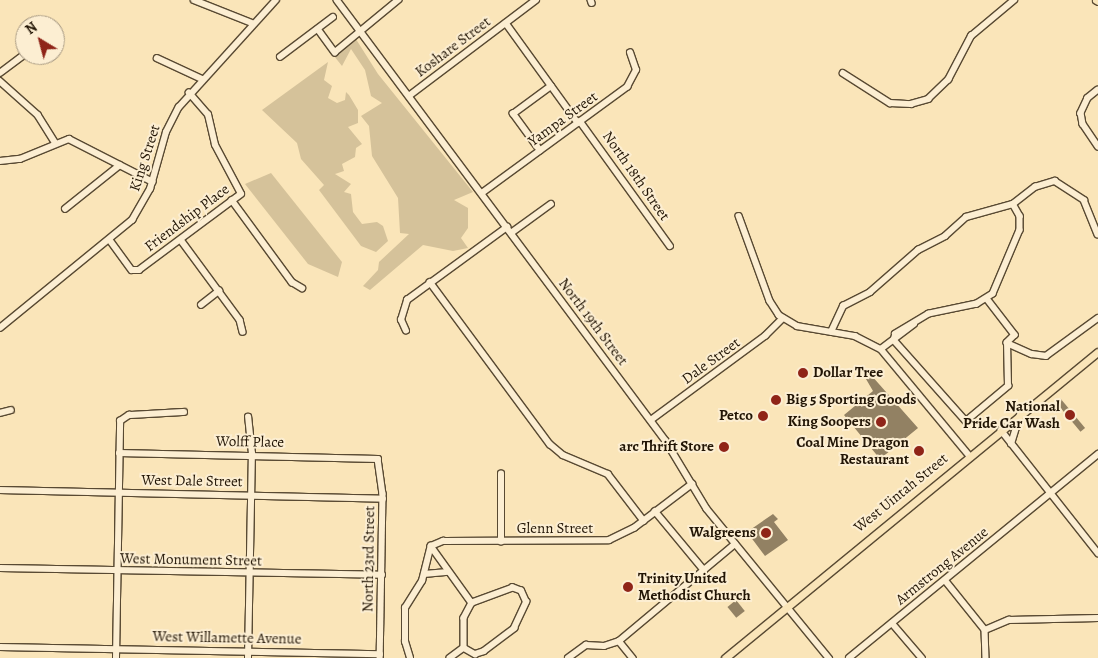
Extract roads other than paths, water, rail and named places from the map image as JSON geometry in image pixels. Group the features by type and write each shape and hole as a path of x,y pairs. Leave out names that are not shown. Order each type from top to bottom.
{"main road":[{"name":"West Uintah Street","path":"725,658 969,455 1098,352"}],"street":[{"path":"194,0 252,24"},
{"name":"King Street","path":"0,328 110,240 132,220 153,182 166,132 189,93 276,0"},
{"name":"North 19th Street","path":"337,0 651,420 692,484 735,544 829,658"},
{"path":"318,29 335,52 359,30 398,0"},
{"name":"Koshare Street","path":"409,96 536,0"},
{"path":"843,73 890,103 911,104 928,99 948,80 971,36 1014,0"},
{"path":"280,57 333,17"},
{"name":"North 18th Street","path":"506,23 670,246"},
{"name":"Yampa Street","path":"482,193 630,85 636,70 630,53"},
{"path":"156,58 202,79"},
{"path":"0,73 15,62"},
{"path":"0,81 38,115 55,142"},
{"path":"540,151 513,114 552,86"},
{"path":"1098,90 1088,98 1082,113 1083,124 1098,146"},
{"name":"Friendship Place","path":"110,240 135,271 181,240 241,194 215,145 208,115 189,93"},
{"path":"0,161 20,159 55,142 74,140 153,182"},
{"path":"65,209 120,164"},
{"path":"830,332 841,308 870,292 918,250 945,236 966,217 1013,204 1035,187 1055,181 1084,200 1098,234"},
{"path":"232,200 292,282 302,288"},
{"path":"511,233 551,204"},
{"path":"988,300 1020,230 1020,216 1013,204"},
{"path":"739,216 766,292 783,318 810,330 863,338 881,349 969,455"},
{"path":"406,331 401,320 404,305 430,282 507,227"},
{"path":"181,240 240,320 243,332"},
{"path":"430,282 554,448 608,474 644,521"},
{"path":"201,305 219,292"},
{"path":"881,349 914,324 941,310 988,300"},
{"path":"894,340 959,417 970,421 1010,382 1004,353 1006,343 1014,335 988,300"},
{"name":"Dale Street","path":"651,420 765,336 783,318"},
{"path":"1006,343 1032,354 1046,356 1098,318"},
{"path":"0,412 11,410"},
{"path":"116,658 120,422 129,415 184,412"},
{"path":"1011,444 1020,414"},
{"path":"248,417 252,454 248,658"},
{"path":"1000,430 1098,553"},
{"name":"Wolff Place","path":"119,453 371,456 380,460"},
{"name":"Armstrong Avenue","path":"849,658 1098,454"},
{"name":"North 23rd Street","path":"380,460 383,499 380,656"},
{"path":"501,474 501,542"},
{"name":"Glenn Street","path":"432,546 443,541 602,542 623,535 692,484"},
{"name":"West Dale Street","path":"0,490 250,494 383,499"},
{"path":"655,511 704,570"},
{"path":"568,658 586,646 604,646 619,642 735,544"},
{"path":"432,546 448,572 472,603"},
{"path":"410,658 405,642 405,608 424,574 432,546"},
{"name":"West Monument Street","path":"0,568 382,575"},
{"path":"424,574 448,572"},
{"path":"945,580 985,630 986,658"},
{"path":"513,588 521,592 526,602 514,628 491,646 476,654 464,648 464,618 472,603 513,588"},
{"path":"985,630 1009,620 1098,618"},
{"path":"892,623 922,658"},
{"path":"619,642 633,658"},
{"name":"West Willamette Avenue","path":"0,647 248,650 380,656"},
{"path":"450,658 464,648"}],"place":[{"name":"Dollar Tree","path":"803,373"},
{"name":"Big 5 Sporting Goods","path":"776,400"},
{"name":"National Pride Car Wash","path":"1070,415"},
{"name":"Petco","path":"763,416"},
{"name":"King Soopers","path":"881,422"},
{"name":"arc Thrift Store","path":"724,447"},
{"name":"Coal Mine Dragon Restaurant","path":"919,451"},
{"name":"Walgreens","path":"766,533"},
{"name":"Trinity United Methodist Church","path":"628,587"}]}
